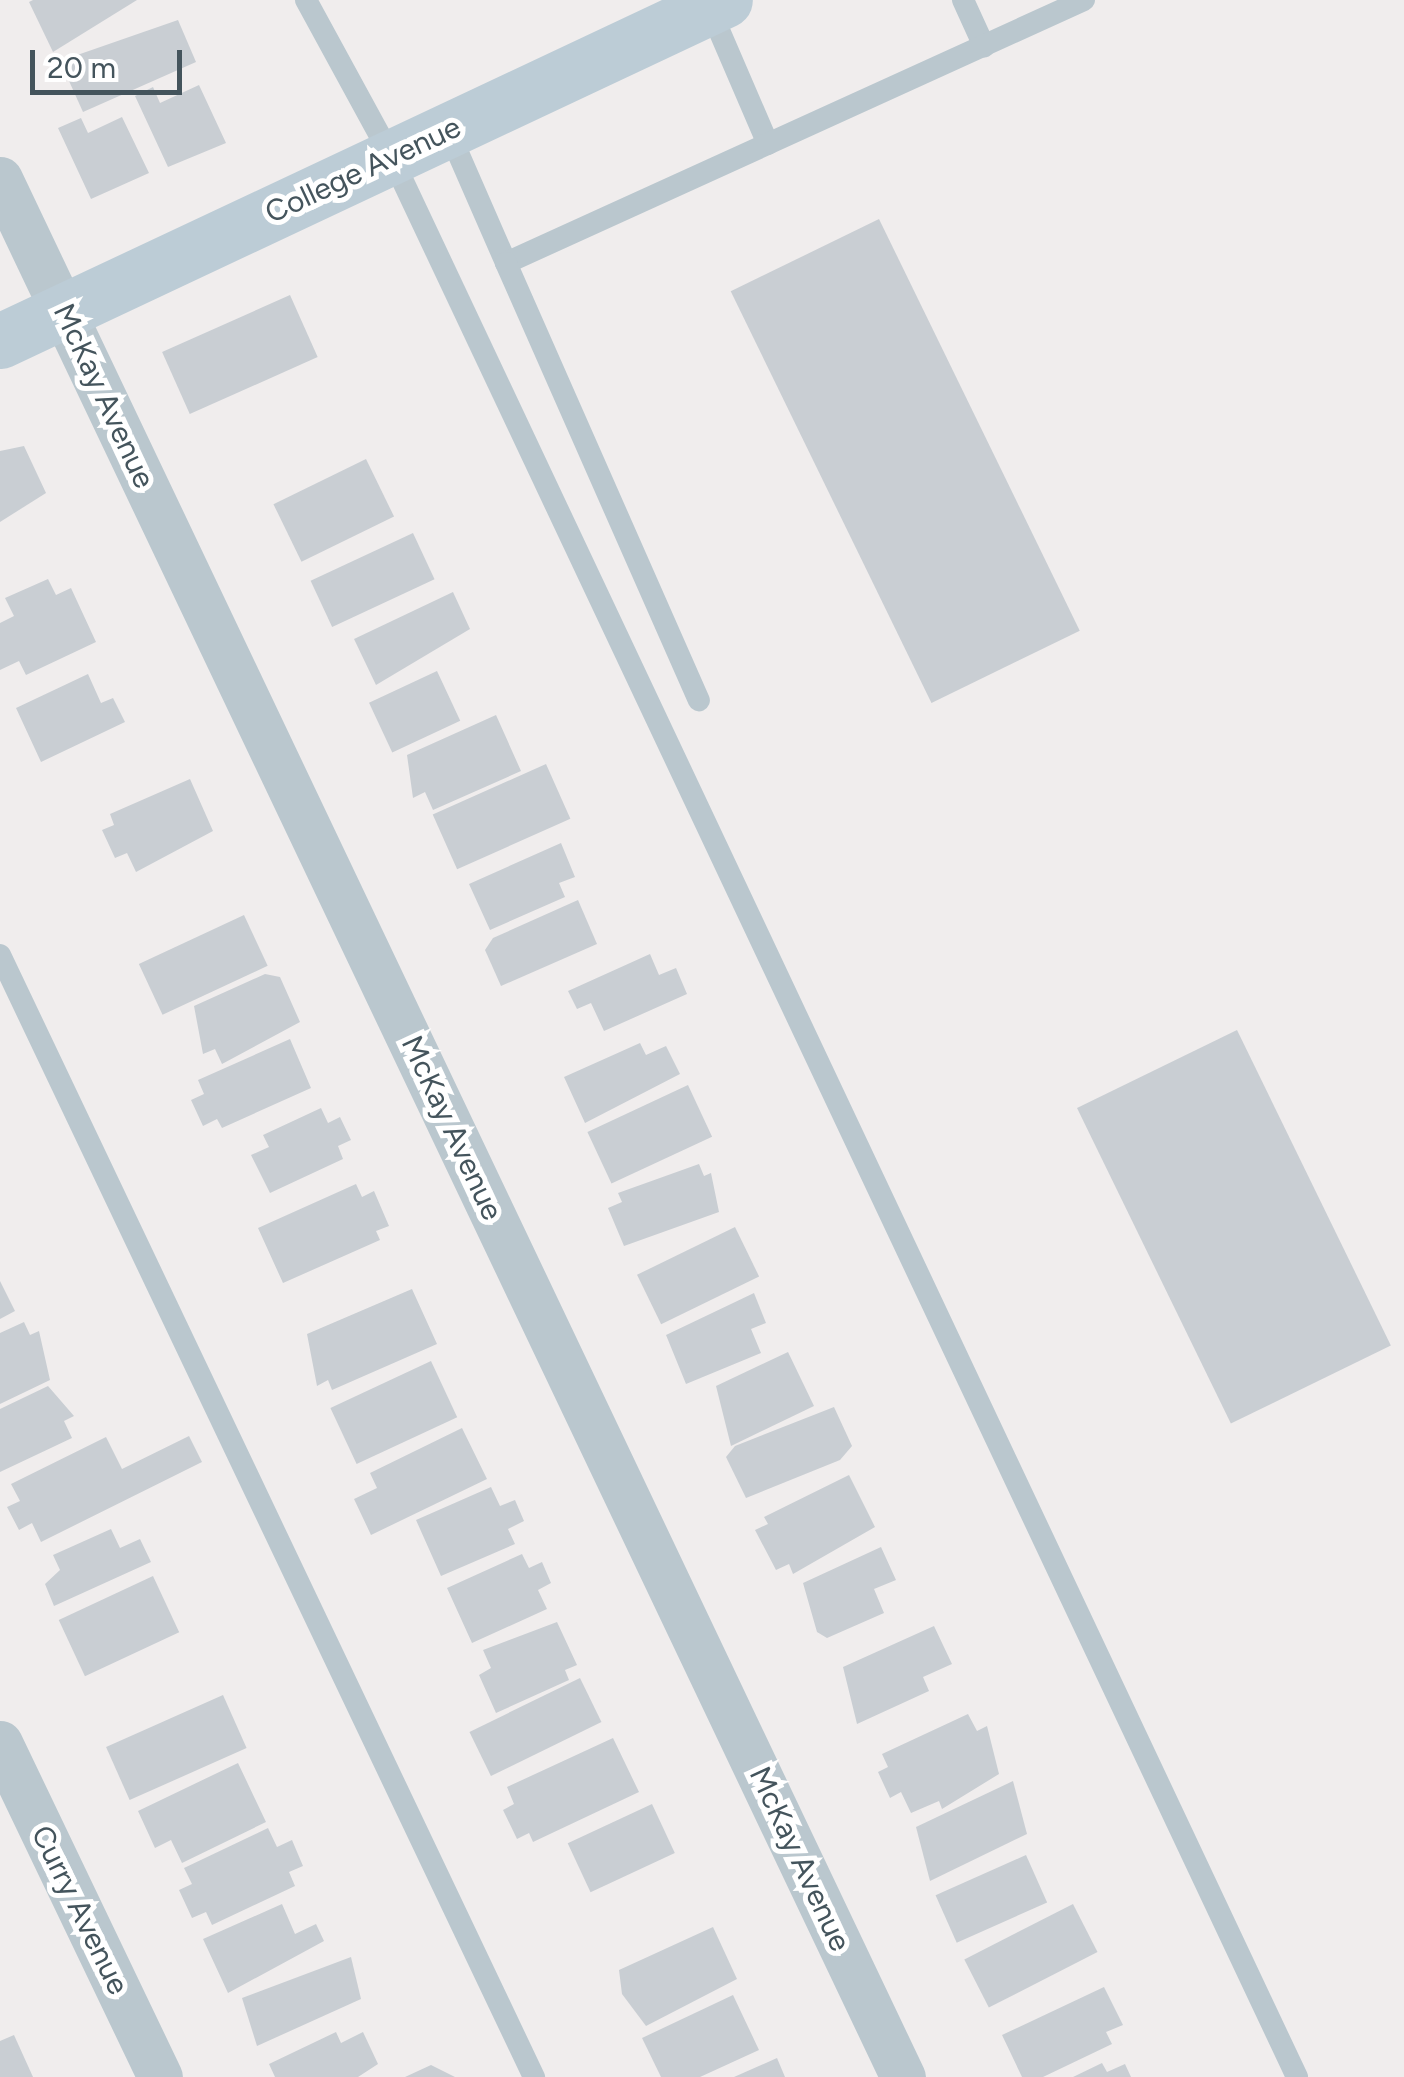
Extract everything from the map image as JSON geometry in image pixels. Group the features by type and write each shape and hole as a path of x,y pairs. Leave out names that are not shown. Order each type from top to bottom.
{"street":[{"name":"College Avenue","path":"0,340 717,4"},
{"name":"McKay Avenue","path":"0,178 903,2077"},
{"name":"Curry Avenue","path":"0,1743 160,2077"}],"lane":[{"path":"306,0 391,156 1297,2077"},
{"path":"963,0 984,46"},
{"path":"506,263 1084,0"},
{"path":"717,4 768,144"},
{"path":"448,130 698,700"},
{"path":"0,955 534,2077"}],"building":[{"path":"33,0 137,0 53,52 29,2"},
{"path":"178,20 196,62 83,112 60,61"},
{"path":"199,85 226,143 168,167 135,96 153,87 160,103"},
{"path":"122,117 149,173 91,199 58,128 81,118 88,133"},
{"path":"879,219 1080,631 931,703 731,291"},
{"path":"290,295 318,357 190,414 162,352"},
{"path":"24,446 46,493 0,522 0,451"},
{"path":"366,459 394,517 301,562 273,504"},
{"path":"413,533 435,579 332,627 311,581"},
{"path":"48,579 56,595 71,588 96,642 26,675 19,661 0,670 0,623 14,616 5,598"},
{"path":"453,592 470,629 376,685 354,639"},
{"path":"437,671 460,721 392,753 369,703"},
{"path":"88,674 101,703 113,698 125,722 41,762 16,708"},
{"path":"496,715 521,771 433,810 425,792 413,798 407,755"},
{"path":"546,764 570,819 457,869 433,814"},
{"path":"190,779 213,831 136,872 127,853 115,858 102,830 114,825 110,814"},
{"path":"561,843 575,877 559,883 565,897 490,930 469,884"},
{"path":"578,900 597,944 501,986 485,950 493,938"},
{"path":"244,915 268,966 163,1015 139,964"},
{"path":"650,954 659,975 676,968 687,994 604,1031 591,1003 577,1009 568,991"},
{"path":"265,974 280,977 300,1022 222,1064 215,1049 203,1054 194,1006"},
{"path":"1237,1030 1391,1345 1231,1424 1077,1108"},
{"path":"290,1039 311,1088 222,1128 217,1119 203,1126 191,1100 204,1094 198,1080"},
{"path":"640,1043 646,1055 666,1046 680,1074 585,1123 564,1077"},
{"path":"688,1085 712,1137 611,1184 587,1132"},
{"path":"321,1108 328,1123 340,1117 351,1140 338,1146 343,1159 270,1193 251,1155 269,1147 263,1135"},
{"path":"699,1164 704,1176 711,1173 719,1212 624,1246 608,1208 622,1202 618,1193"},
{"path":"356,1184 362,1197 374,1191 389,1226 376,1231 380,1240 283,1283 258,1228"},
{"path":"735,1227 759,1276 661,1324 637,1275"},
{"path":"0,1281 15,1311 0,1319"},
{"path":"412,1289 437,1344 332,1390 328,1380 317,1386 307,1334"},
{"path":"754,1293 766,1323 751,1329 761,1353 686,1384 666,1335"},
{"path":"24,1322 30,1335 39,1331 50,1380 0,1404 0,1333"},
{"path":"788,1352 814,1406 731,1446 716,1386"},
{"path":"431,1361 457,1417 357,1464 330,1408"},
{"path":"48,1386 74,1416 64,1421 72,1438 0,1472 0,1409"},
{"path":"834,1407 852,1446 840,1460 746,1498 726,1457 735,1446"},
{"path":"462,1428 487,1479 371,1535 354,1499 377,1488 370,1473"},
{"path":"189,1436 202,1462 41,1542 32,1523 19,1530 7,1507 20,1501 11,1484 106,1437 122,1469"},
{"path":"849,1475 875,1527 793,1574 789,1564 776,1570 755,1530 768,1524 764,1517"},
{"path":"491,1487 500,1506 515,1500 524,1521 508,1529 515,1544 441,1576 416,1520"},
{"path":"111,1529 120,1548 140,1539 151,1562 54,1606 45,1584 60,1570 53,1555"},
{"path":"881,1547 896,1580 874,1589 884,1613 827,1638 817,1632 803,1583"},
{"path":"522,1554 529,1568 542,1562 551,1583 538,1590 547,1609 472,1643 447,1588"},
{"path":"153,1576 179,1632 85,1676 59,1620"},
{"path":"557,1622 577,1665 565,1670 569,1680 496,1713 479,1675 491,1668 483,1650"},
{"path":"934,1626 952,1664 923,1677 929,1691 857,1724 843,1667"},
{"path":"580,1678 601,1722 491,1776 469,1732"},
{"path":"223,1695 247,1748 130,1800 106,1747"},
{"path":"968,1714 977,1731 987,1726 999,1774 942,1809 939,1801 911,1813 901,1792 890,1798 878,1772 888,1767 882,1754"},
{"path":"613,1738 639,1792 533,1842 529,1833 517,1839 503,1810 514,1804 507,1787"},
{"path":"238,1763 266,1822 182,1863 171,1840 155,1848 138,1811"},
{"path":"1013,1781 1027,1834 930,1881 916,1827"},
{"path":"652,1804 675,1853 591,1892 568,1843"},
{"path":"268,1828 277,1847 292,1840 303,1866 289,1872 295,1886 212,1925 206,1912 192,1918 179,1890 192,1884 184,1868"},
{"path":"1026,1855 1047,1903 957,1943 936,1895"},
{"path":"282,1904 295,1934 316,1924 324,1941 228,1993 203,1939"},
{"path":"1073,1904 1098,1952 989,2008 964,1959"},
{"path":"713,1927 737,1979 646,2026 622,1994 619,1970"},
{"path":"351,1957 361,1999 257,2046 242,1998"},
{"path":"1104,1987 1123,2025 1106,2032 1112,2044 1043,2077 1022,2077 1002,2035"},
{"path":"733,1995 759,2050 700,2077 661,2077 642,2038"},
{"path":"336,2032 341,2043 363,2032 378,2064 358,2077 275,2077 269,2064"},
{"path":"14,2035 33,2077 0,2077 0,2041"},
{"path":"777,2058 785,2077 734,2077"},
{"path":"1102,2063 1107,2072 1125,2064 1131,2077 1073,2077"},
{"path":"431,2065 455,2077 405,2077"}]}
